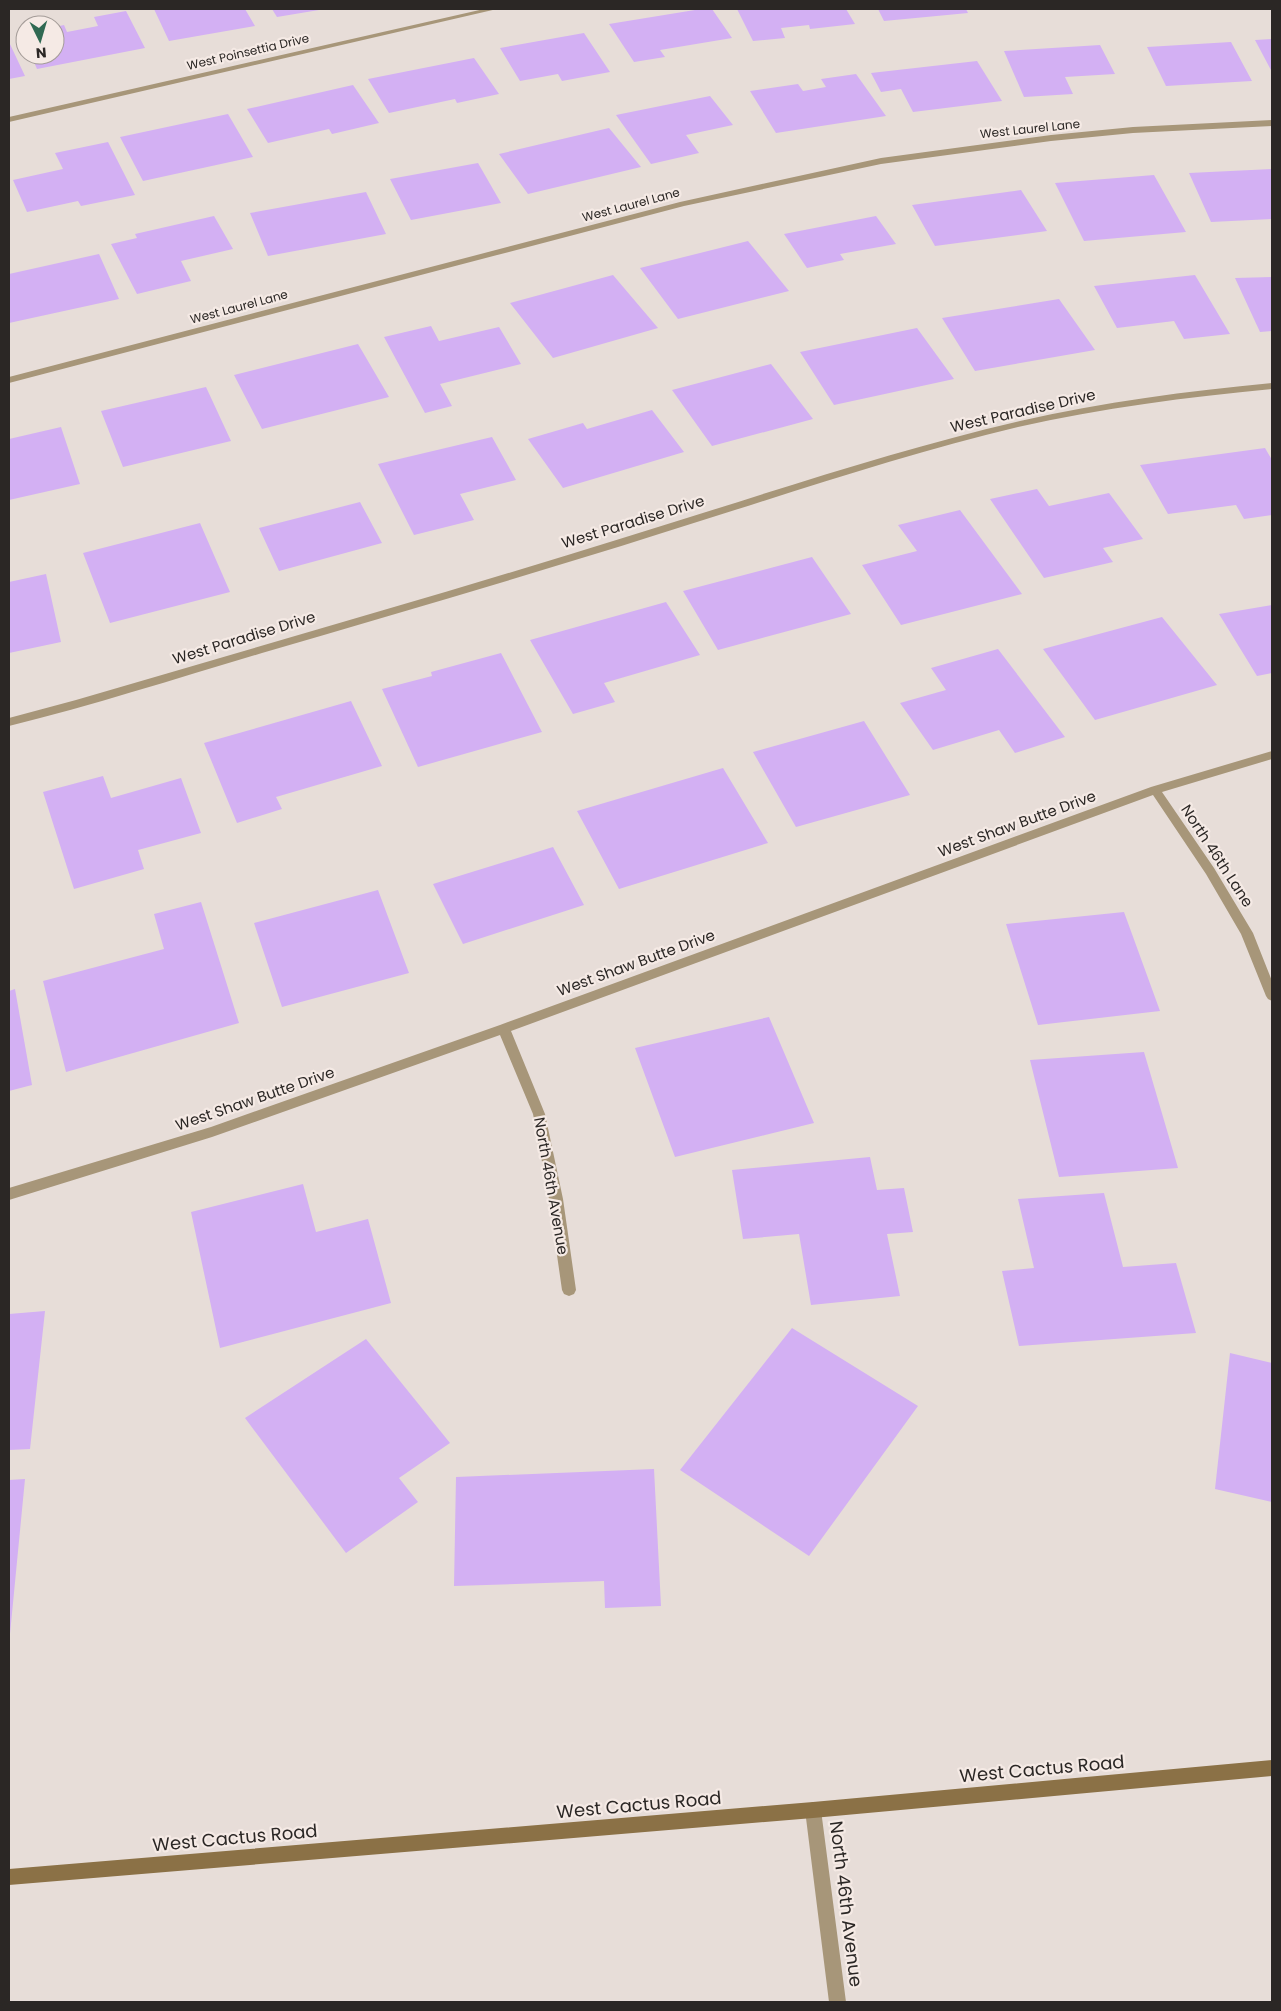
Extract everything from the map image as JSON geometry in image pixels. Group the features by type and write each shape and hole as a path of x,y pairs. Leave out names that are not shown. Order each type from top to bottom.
{"main road":[{"name":"West Cactus Road","path":"9,1878 813,1810 1272,1768"}],"street":[{"name":"West Poinsettia Drive","path":"9,120 493,9"},
{"name":"West Laurel Lane","path":"9,380 683,204 872,163 1051,138 1133,130 1272,123"},
{"name":"West Paradise Drive","path":"9,722 78,704 630,540 877,462 1020,424 1128,402 1215,390 1272,386"},
{"name":"West Shaw Butte Drive","path":"9,1194 212,1132 504,1029 1156,790 1272,755"},
{"name":"North 46th Lane","path":"1156,790 1210,871 1247,933 1272,996"},
{"name":"North 46th Avenue","path":"504,1029 539,1114 556,1199 569,1290"},
{"name":"North 46th Avenue","path":"813,1810 838,2002"}],"building":[{"path":"154,9 245,9 255,26 169,41"},
{"path":"272,9 319,9 319,10 277,17"},
{"path":"701,9 712,9 732,38 660,50 665,57 634,62 609,24"},
{"path":"737,9 846,9 855,24 810,29 809,25 781,28 785,38 753,41"},
{"path":"878,9 966,9 968,13 884,21"},
{"path":"126,11 145,48 65,64 65,27 67,32 98,26 94,17"},
{"path":"584,33 610,72 562,81 558,74 520,81 500,48"},
{"path":"1272,39 1272,72 1255,40"},
{"path":"9,42 15,55 15,65 20,65 25,76 9,79"},
{"path":"1231,42 1252,81 1166,86 1147,47"},
{"path":"1100,45 1115,74 1065,77 1073,94 1024,97 1004,51"},
{"path":"474,58 499,94 457,103 455,99 389,113 368,79"},
{"path":"977,61 1002,101 913,112 901,89 881,92 871,73"},
{"path":"35,65 58,65 37,69"},
{"path":"856,74 886,116 776,133 750,91 798,84 803,91 826,87 821,79"},
{"path":"353,85 379,123 332,134 329,129 268,143 247,109"},
{"path":"710,96 733,125 686,135 699,153 651,164 616,115"},
{"path":"228,114 253,157 143,181 120,137"},
{"path":"609,128 641,167 528,194 499,154"},
{"path":"108,142 135,195 81,206 78,201 27,212 13,180 63,169 55,153"},
{"path":"478,163 501,203 411,220 390,179"},
{"path":"1272,169 1272,219 1211,222 1189,173"},
{"path":"1154,175 1186,232 1084,241 1055,183"},
{"path":"1021,190 1047,231 935,246 912,205"},
{"path":"366,192 386,234 268,256 250,213"},
{"path":"214,216 233,249 181,261 191,281 137,294 111,244 137,238 135,234"},
{"path":"876,216 896,244 840,254 844,260 807,268 784,234"},
{"path":"748,241 789,291 678,319 640,268"},
{"path":"99,254 119,299 9,323 9,274"},
{"path":"613,275 658,328 553,358 510,303"},
{"path":"1195,275 1230,334 1184,339 1174,321 1117,328 1094,286"},
{"path":"1272,277 1272,331 1260,332 1235,278"},
{"path":"1059,299 1095,350 975,371 942,318"},
{"path":"431,326 439,341 499,327 521,364 440,384 452,406 425,413 384,337"},
{"path":"917,328 954,379 834,405 800,352"},
{"path":"358,344 389,397 262,429 234,375"},
{"path":"771,364 813,419 712,446 672,390"},
{"path":"206,387 231,441 123,467 101,411"},
{"path":"652,410 684,452 563,488 528,439 583,423 587,429"},
{"path":"61,427 80,484 9,500 9,439"},
{"path":"492,437 516,480 460,494 474,520 414,535 378,464"},
{"path":"1265,448 1272,460 1272,515 1244,519 1236,505 1168,514 1140,465"},
{"path":"1037,489 1049,506 1109,493 1143,539 1103,548 1113,562 1044,578 990,499"},
{"path":"360,502 382,543 279,571 259,528"},
{"path":"960,510 1022,594 901,625 862,565 917,551 898,525"},
{"path":"200,523 230,592 110,623 83,553"},
{"path":"812,557 851,614 718,650 683,591"},
{"path":"46,574 61,642 9,653 9,582"},
{"path":"666,602 700,655 604,683 615,702 573,714 530,640"},
{"path":"1272,605 1272,673 1257,676 1219,614"},
{"path":"1162,617 1217,685 1095,720 1043,649"},
{"path":"998,649 1065,737 1015,753 999,730 933,750 900,703 946,690 931,668"},
{"path":"501,653 542,732 418,767 382,689 432,676 431,672"},
{"path":"351,701 382,766 276,797 282,809 237,823 204,743"},
{"path":"864,721 910,795 796,827 753,752"},
{"path":"723,768 768,843 619,889 577,811"},
{"path":"103,776 111,798 181,778 201,833 138,850 144,869 74,889 43,792"},
{"path":"553,847 584,905 463,944 433,884"},
{"path":"378,890 409,973 282,1007 254,923"},
{"path":"201,902 239,1023 66,1072 43,981 164,949 154,914"},
{"path":"1124,912 1160,1011 1038,1025 1006,924"},
{"path":"15,989 32,1085 9,1091 9,991"},
{"path":"769,1017 814,1123 675,1157 635,1048"},
{"path":"1144,1052 1178,1168 1059,1177 1030,1060"},
{"path":"870,1157 877,1190 904,1188 913,1232 887,1234 900,1296 811,1305 799,1234 743,1239 732,1170"},
{"path":"303,1184 316,1232 368,1219 391,1303 220,1348 191,1212"},
{"path":"1104,1193 1123,1267 1176,1263 1196,1333 1019,1346 1002,1271 1034,1268 1018,1199"},
{"path":"45,1311 30,1449 9,1450 9,1314"},
{"path":"792,1328 918,1406 809,1556 680,1470"},
{"path":"366,1339 450,1443 399,1478 418,1502 346,1553 245,1418"},
{"path":"1230,1353 1272,1363 1272,1502 1215,1489"},
{"path":"654,1469 661,1606 605,1608 604,1581 454,1586 456,1477"},
{"path":"25,1479 10,1634 9,1634 9,1480"}]}
